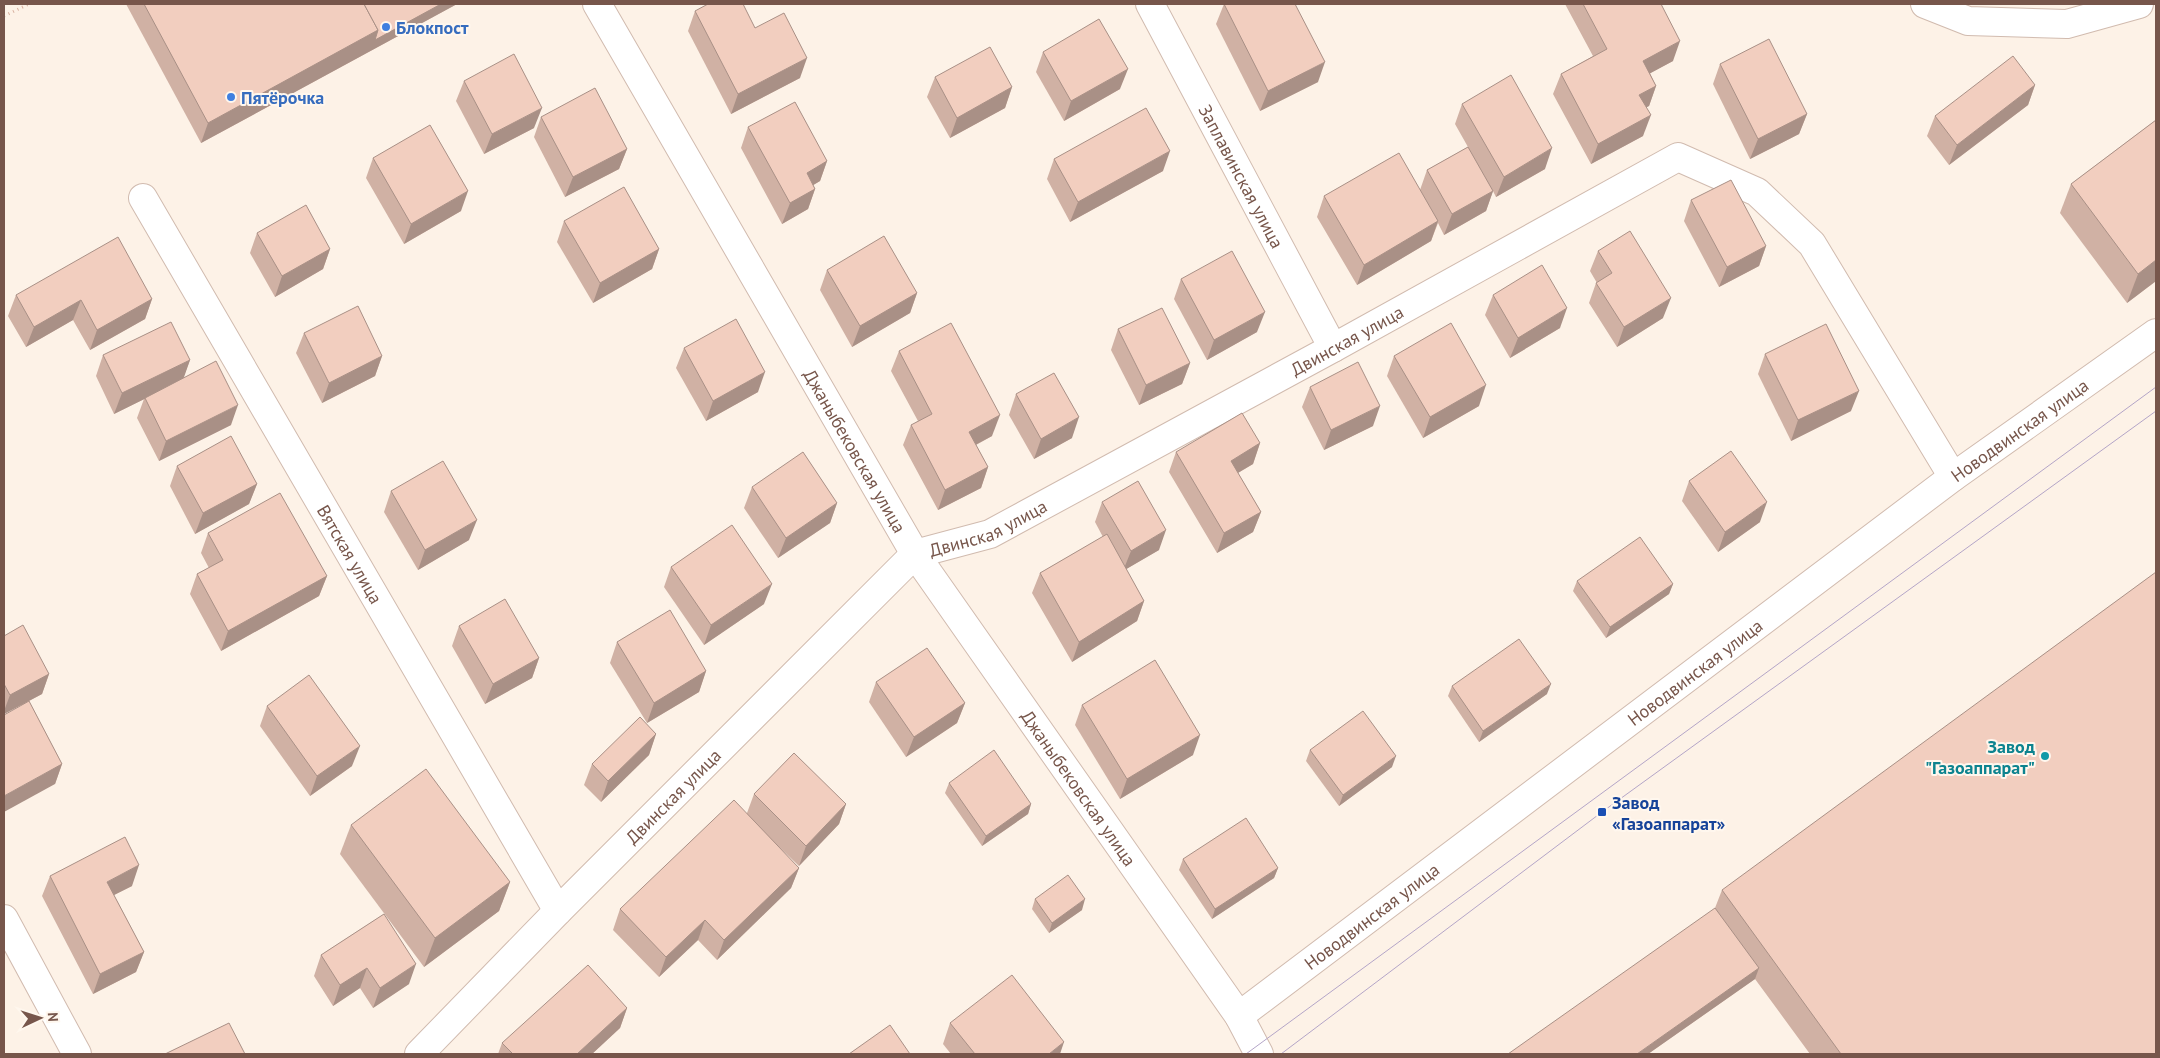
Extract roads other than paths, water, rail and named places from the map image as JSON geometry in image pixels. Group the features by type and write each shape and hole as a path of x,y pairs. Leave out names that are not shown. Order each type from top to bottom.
{"street":[{"name":"Джаныбековская улица","path":"597,4 915,554 1239,1016 1259,1054"},
{"name":"Заплавинская улица","path":"1150,4 1333,348"},
{"path":"1925,4 1968,21 2068,24 2138,4"},
{"name":"Двинская улица","path":"419,1054 558,911 915,554 990,534 1333,348 1678,157 1757,192 1812,244 1953,477"},
{"name":"Вятская улица","path":"143,198 558,911"},
{"name":"Новодвинская улица","path":"1239,1016 1953,477 2156,333"},
{"path":"4,919 77,1054"}],"tram line":[{"path":"1246,1054 2156,387"},
{"path":"1281,1054 1602,812 2156,411"}],"place":[{"name":"Блокпост","path":"386,27"},
{"name":"Пятёрочка","path":"231,97"},
{"name":"Завод \"Газоаппарат\"","path":"2045,756"},
{"name":"Завод «Газоаппарат»","path":"1602,812"}]}
